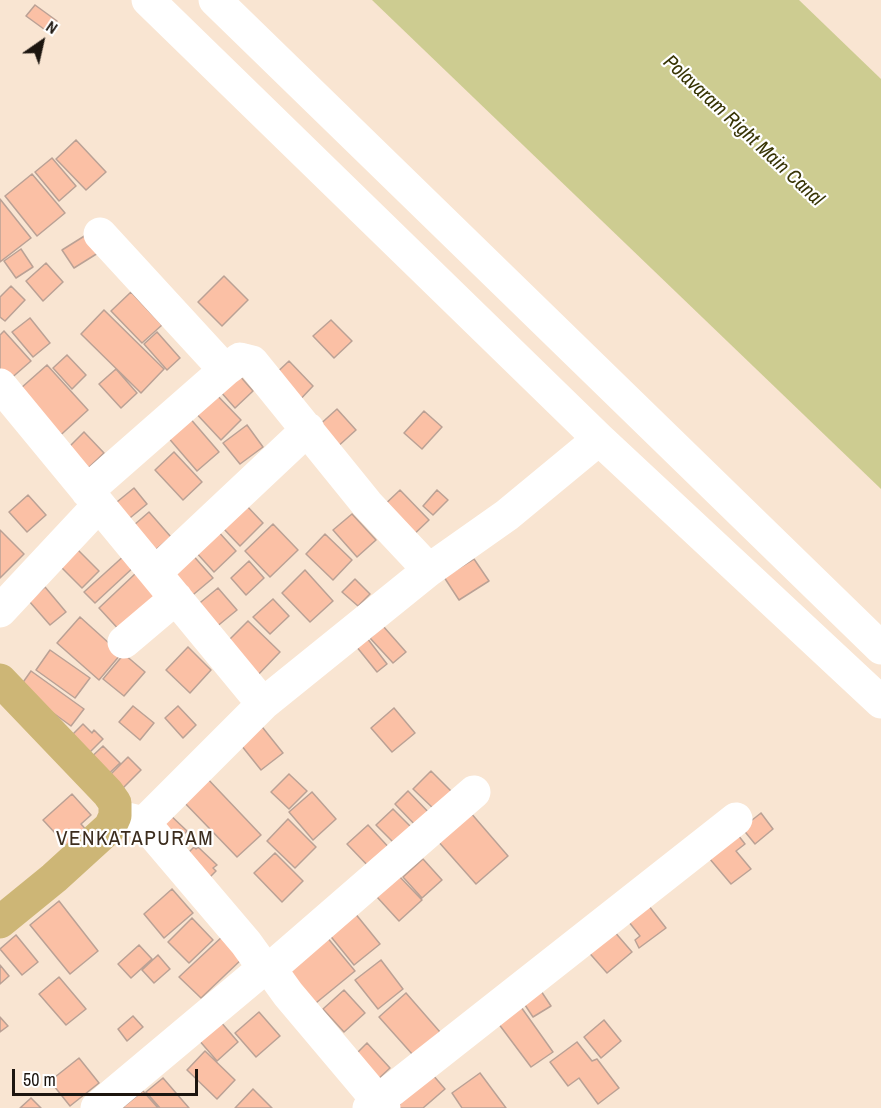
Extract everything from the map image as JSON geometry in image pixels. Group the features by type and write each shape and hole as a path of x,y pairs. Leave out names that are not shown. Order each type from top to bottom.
{"main road":[{"path":"0,680 108,793 130,820 110,827 54,878 0,922"}],"street":[{"path":"148,0 599,438 881,702"},
{"path":"214,0 881,648"},
{"path":"100,234 225,370"},
{"path":"0,611 93,498 225,370 240,359 252,362 367,504 429,570"},
{"path":"0,386 263,704"},
{"path":"155,573 308,429"},
{"path":"599,438 507,515 429,570 263,704 130,820 246,943 377,1105 735,819"},
{"path":"123,642 176,598"},
{"path":"97,1108 267,968 474,792"}],"water":[{"name":"Polavaram Right Main Canal","path":"372,0 799,0 881,79 881,489"}],"building":[{"path":"35,5 57,21 48,32 26,16"},
{"path":"76,140 106,172 86,190 56,159"},
{"path":"52,158 76,186 59,201 35,172"},
{"path":"32,174 65,213 37,236 5,196"},
{"path":"0,199 31,238 0,262"},
{"path":"86,235 98,253 74,268 62,250"},
{"path":"21,249 33,267 16,278 4,261"},
{"path":"46,263 63,282 43,301 26,281"},
{"path":"224,276 248,300 222,326 198,302"},
{"path":"11,286 25,300 5,321 0,317 0,297"},
{"path":"131,292 162,325 142,343 111,311"},
{"path":"104,310 164,369 141,393 81,334"},
{"path":"30,318 50,343 33,357 12,332"},
{"path":"331,320 352,341 334,358 313,336"},
{"path":"4,331 31,361 8,381 0,373 0,335"},
{"path":"157,332 180,358 167,370 144,344"},
{"path":"67,355 86,375 72,389 53,368"},
{"path":"289,361 313,386 295,405 270,379"},
{"path":"47,365 88,410 53,442 12,396"},
{"path":"116,369 137,393 121,408 99,384"},
{"path":"239,375 253,391 235,408 220,391"},
{"path":"211,389 241,420 221,440 191,408"},
{"path":"337,409 356,430 335,449 316,428"},
{"path":"424,411 442,427 422,449 404,433"},
{"path":"188,416 219,452 197,471 166,435"},
{"path":"247,425 263,447 240,464 223,443"},
{"path":"84,432 104,453 86,470 67,449"},
{"path":"174,452 202,482 183,500 155,470"},
{"path":"134,488 147,504 125,522 112,506"},
{"path":"400,490 429,520 408,540 380,509"},
{"path":"437,490 448,500 433,515 423,506"},
{"path":"28,495 46,515 27,532 9,512"},
{"path":"245,504 263,523 240,546 222,527"},
{"path":"149,512 171,537 148,556 126,532"},
{"path":"352,514 376,540 357,557 333,530"},
{"path":"273,524 298,550 270,577 245,551"},
{"path":"216,529 236,551 214,572 194,550"},
{"path":"0,530 24,554 0,578"},
{"path":"325,534 352,560 333,580 306,554"},
{"path":"76,548 99,571 82,588 59,565"},
{"path":"190,552 213,578 188,599 165,574"},
{"path":"126,554 136,565 95,603 84,592"},
{"path":"474,559 489,581 459,600 444,577"},
{"path":"249,561 264,578 246,595 231,578"},
{"path":"305,570 333,601 310,622 282,593"},
{"path":"136,573 160,600 123,634 99,608"},
{"path":"355,579 370,594 358,606 342,592"},
{"path":"45,587 66,612 50,625 29,601"},
{"path":"218,588 237,610 215,628 196,606"},
{"path":"273,599 289,616 270,634 253,617"},
{"path":"80,617 121,654 99,680 57,643"},
{"path":"248,621 280,652 254,679 221,648"},
{"path":"383,626 406,652 393,663 370,638"},
{"path":"367,638 387,664 377,672 356,646"},
{"path":"188,647 211,670 190,693 166,670"},
{"path":"50,650 90,678 75,698 36,670"},
{"path":"124,654 145,672 124,696 103,679"},
{"path":"31,671 84,709 71,726 19,688"},
{"path":"133,706 154,723 140,740 119,722"},
{"path":"178,706 196,725 183,738 165,718"},
{"path":"394,708 415,733 392,752 371,728"},
{"path":"259,723 283,753 261,770 237,740"},
{"path":"83,724 103,739 84,758 66,741"},
{"path":"103,746 120,763 102,780 85,763"},
{"path":"128,757 141,770 118,793 105,780"},
{"path":"431,771 453,793 436,811 413,789"},
{"path":"289,774 307,791 289,809 271,792"},
{"path":"204,775 261,835 237,857 180,798"},
{"path":"408,791 434,818 420,830 395,804"},
{"path":"312,792 336,819 313,840 289,812"},
{"path":"72,794 91,815 81,824 88,832 69,848 43,820"},
{"path":"393,809 411,827 394,843 376,825"},
{"path":"167,812 187,831 174,844 154,827"},
{"path":"470,812 508,856 476,884 437,840"},
{"path":"761,813 773,829 755,844 742,828"},
{"path":"288,819 316,847 295,868 267,841"},
{"path":"368,825 393,852 373,871 347,844"},
{"path":"738,835 745,844 736,851 751,869 731,884 709,858"},
{"path":"194,847 196,849 198,847 217,865 213,868 216,871 204,883 181,860"},
{"path":"275,853 303,881 282,902 254,873"},
{"path":"423,859 442,880 422,898 403,877"},
{"path":"399,876 422,900 399,921 377,897"},
{"path":"172,889 193,913 164,938 144,914"},
{"path":"59,901 98,951 70,974 30,925"},
{"path":"645,901 666,928 639,948 635,940 640,936 625,917"},
{"path":"354,912 380,944 354,965 328,933"},
{"path":"192,918 213,940 189,963 168,942"},
{"path":"613,930 632,952 607,973 585,948"},
{"path":"16,935 38,962 22,975 0,949"},
{"path":"224,935 244,957 201,998 179,977"},
{"path":"326,936 355,971 311,1007 282,972"},
{"path":"139,945 152,959 131,978 118,964"},
{"path":"158,955 170,969 154,983 142,970"},
{"path":"381,960 403,989 378,1009 355,980"},
{"path":"0,965 9,976 0,984"},
{"path":"59,977 86,1009 66,1025 39,994"},
{"path":"539,988 551,1006 533,1017 521,999"},
{"path":"344,990 365,1013 344,1032 323,1009"},
{"path":"406,993 440,1032 413,1055 379,1017"},
{"path":"521,1007 553,1052 531,1067 498,1023"},
{"path":"259,1012 280,1036 256,1057 235,1033"},
{"path":"133,1016 143,1027 127,1041 118,1029"},
{"path":"0,1017 8,1026 0,1032"},
{"path":"604,1020 621,1041 601,1058 584,1037"},
{"path":"220,1021 238,1042 217,1061 198,1039"},
{"path":"577,1042 592,1061 597,1059 619,1088 598,1104 579,1078 568,1086 550,1062"},
{"path":"367,1043 390,1068 375,1082 352,1058"},
{"path":"205,1051 235,1080 217,1099 187,1070"},
{"path":"79,1058 99,1083 70,1106 50,1081"},
{"path":"426,1067 445,1089 423,1108 397,1108"},
{"path":"480,1073 506,1108 462,1108 452,1093"},
{"path":"163,1078 189,1108 160,1108 146,1092"},
{"path":"253,1089 272,1108 235,1108"},
{"path":"143,1091 158,1108 122,1108"},
{"path":"31,1098 41,1108 20,1108"}],"district":[{"name":"VENKATAPURAM","path":"135,839"}]}
